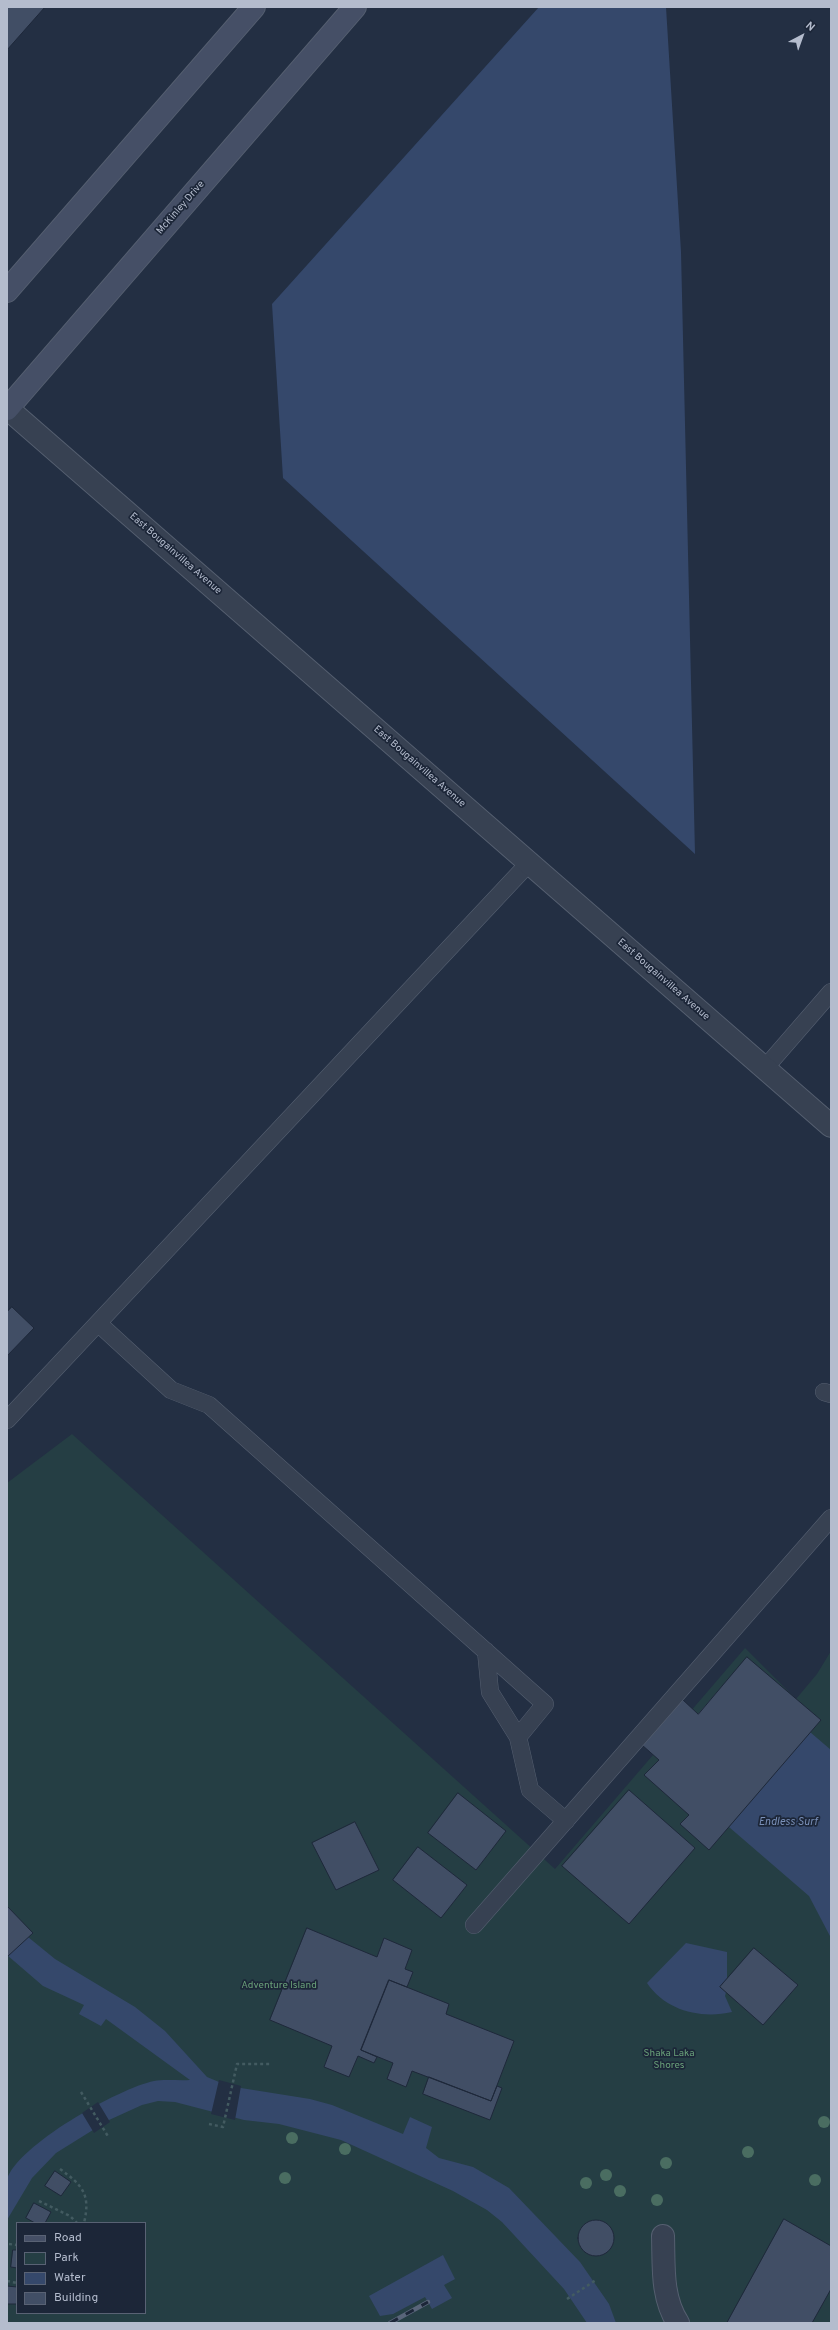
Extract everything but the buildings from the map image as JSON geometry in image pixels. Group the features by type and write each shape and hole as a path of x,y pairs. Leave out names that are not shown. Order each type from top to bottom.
{"main road":[{"path":"7,291 254,7"},
{"name":"McKinley Drive","path":"7,408 355,7"}],"street":[{"name":"East Bougainvillea Avenue","path":"7,408 831,1126"},
{"path":"663,2236 664,2282 674,2316 678,2323"}],"lane":[{"path":"7,1420 529,862"},
{"path":"764,1068 831,992"},
{"path":"98,1323 171,1390 209,1405 545,1704 518,1737"},
{"path":"474,1925 831,1518"},
{"path":"486,1652 490,1692 518,1737 530,1790 566,1821"}],"path":[{"path":"209,2124 223,2127 237,2064 272,2064"},
{"path":"81,2092 109,2138"},
{"path":"60,2169 81,2186 85,2194 84,2222"},
{"path":"39,2200 70,2216 76,2222"},
{"path":"9,2244 16,2245"},
{"path":"567,2299 596,2280"}],"green space":[{"name":"Adventure Island","path":"72,1434 555,1869 745,1648 796,1699 817,1674 831,1651 831,2323 7,2323 7,1483"}],"water":[{"path":"539,7 666,7 681,252 695,854 283,478 272,304"},
{"name":"Endless Surf","path":"810,1732 831,1750 831,1938 809,1896 729,1827"},
{"path":"28,1937 55,1959 135,2007 165,2031 207,2077 241,2088 310,2099 332,2105 403,2134 410,2117 432,2127 426,2148 439,2158 473,2167 509,2188 580,2262 609,2304 616,2323 587,2323 564,2289 502,2222 487,2210 453,2191 341,2140 279,2124 244,2120 175,2102 158,2101 142,2105 109,2120 56,2153 32,2178 7,2220 7,2180 14,2166 29,2151 48,2136 94,2106 138,2086 158,2080 190,2080 106,2019 101,2026 79,2014 84,2005 43,1986 7,1955"},
{"path":"686,1943 727,1952 727,1979 720,1987 726,1992 725,1996 732,2012 708,2014 685,2011 664,2000 655,1993 647,1983"},
{"path":"443,2255 455,2279 444,2285 452,2298 432,2309 425,2297 393,2314 380,2316 369,2296"}],"pier":[{"path":"219,2080 241,2086 235,2120 211,2114"},
{"path":"98,2102 110,2122 94,2133 82,2113"}],"railway":[{"path":"390,2323 428,2302"}],"park label":[{"name":"Shaka Laka Shores","path":"669,2060"}]}
